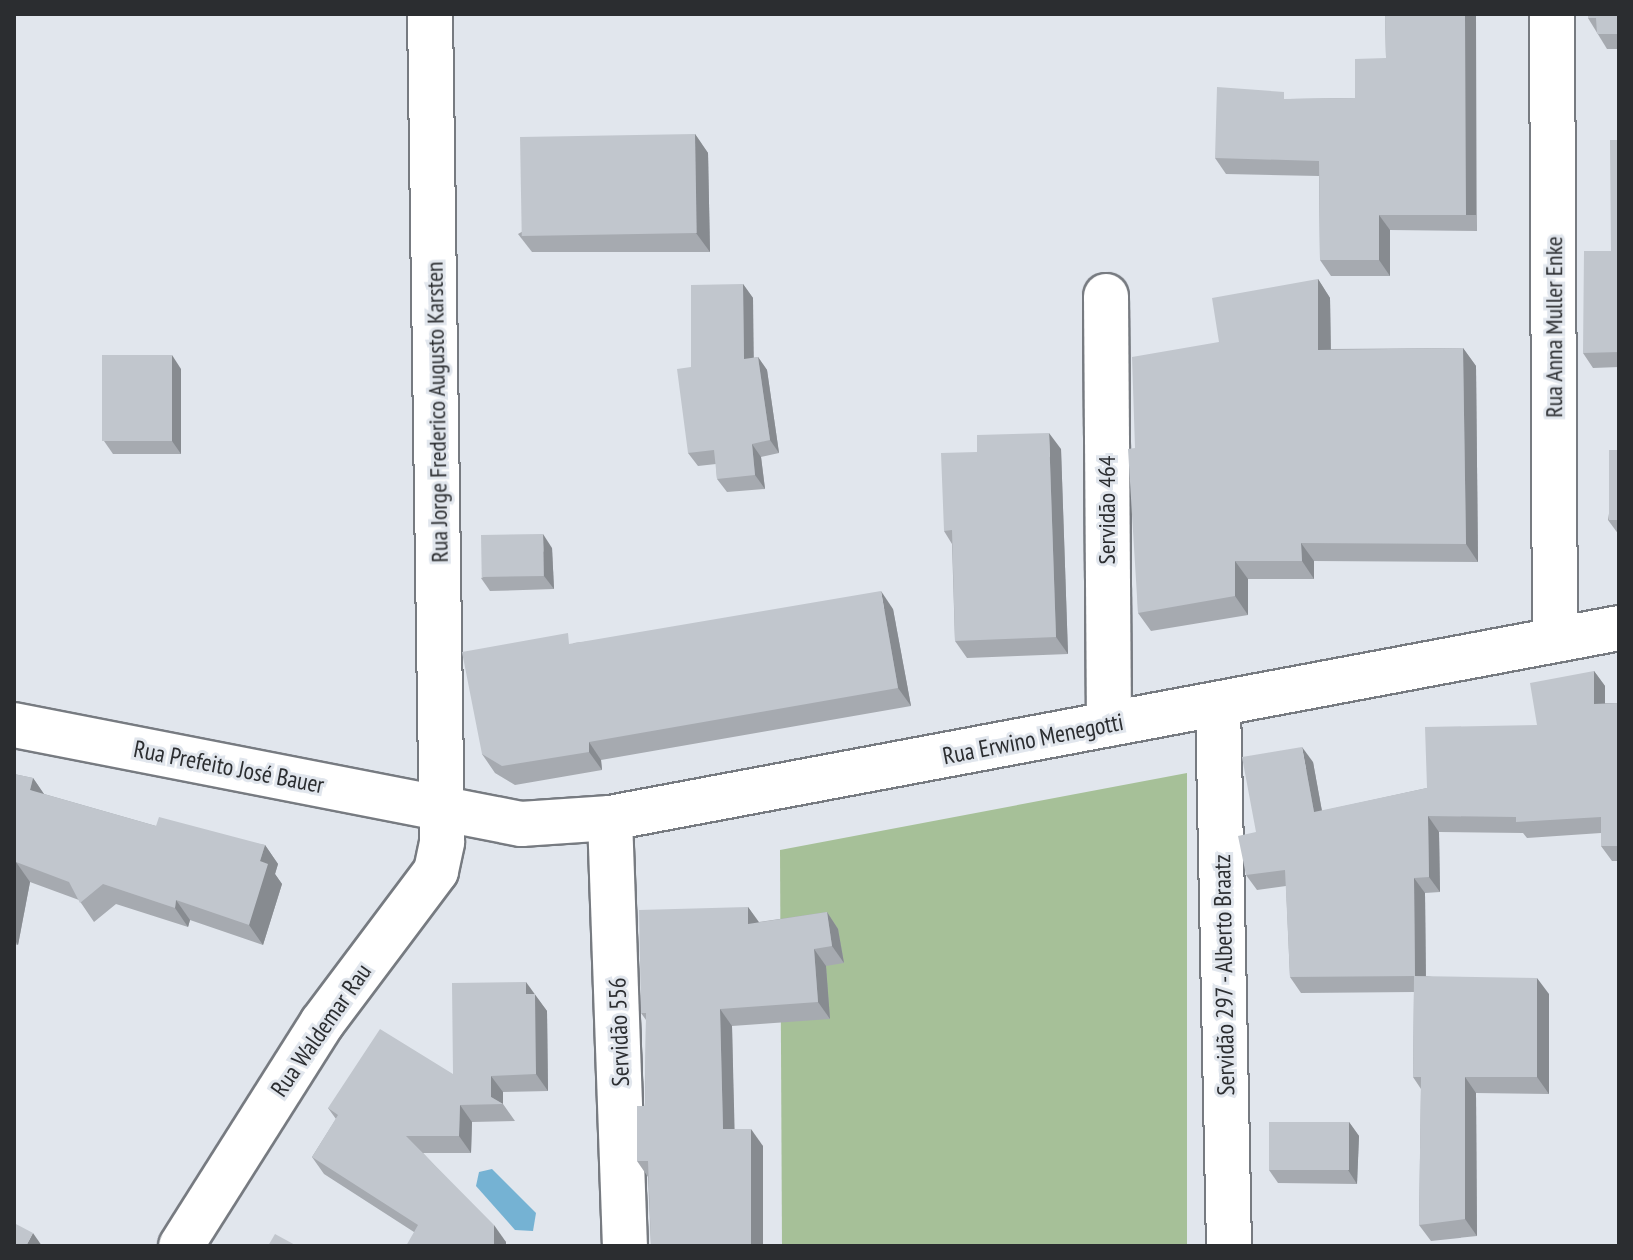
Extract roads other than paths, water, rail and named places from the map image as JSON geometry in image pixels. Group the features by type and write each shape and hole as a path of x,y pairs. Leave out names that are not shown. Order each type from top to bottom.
{"street":[{"name":"Rua Jorge Frederico Augusto Karsten","path":"430,14 445,810"},
{"name":"Rua Anna Muller Enke","path":"1552,14 1555,640"},
{"name":"Servidão 464","path":"1106,296 1109,724"},
{"name":"Rua Erwino Menegotti","path":"445,810 521,824 610,818 1619,628"},
{"name":"Servidão 297 - Alberto Braatz","path":"1218,704 1229,1246"},
{"name":"Rua Prefeito José Bauer","path":"14,725 445,810"},
{"name":"Rua Waldemar Rau","path":"181,1246 322,1023 436,871 445,810"},
{"name":"Servidão 556","path":"610,818 625,1246"}],"water":[{"path":"492,1169 536,1213 533,1231 515,1230 476,1186 479,1172"}]}
